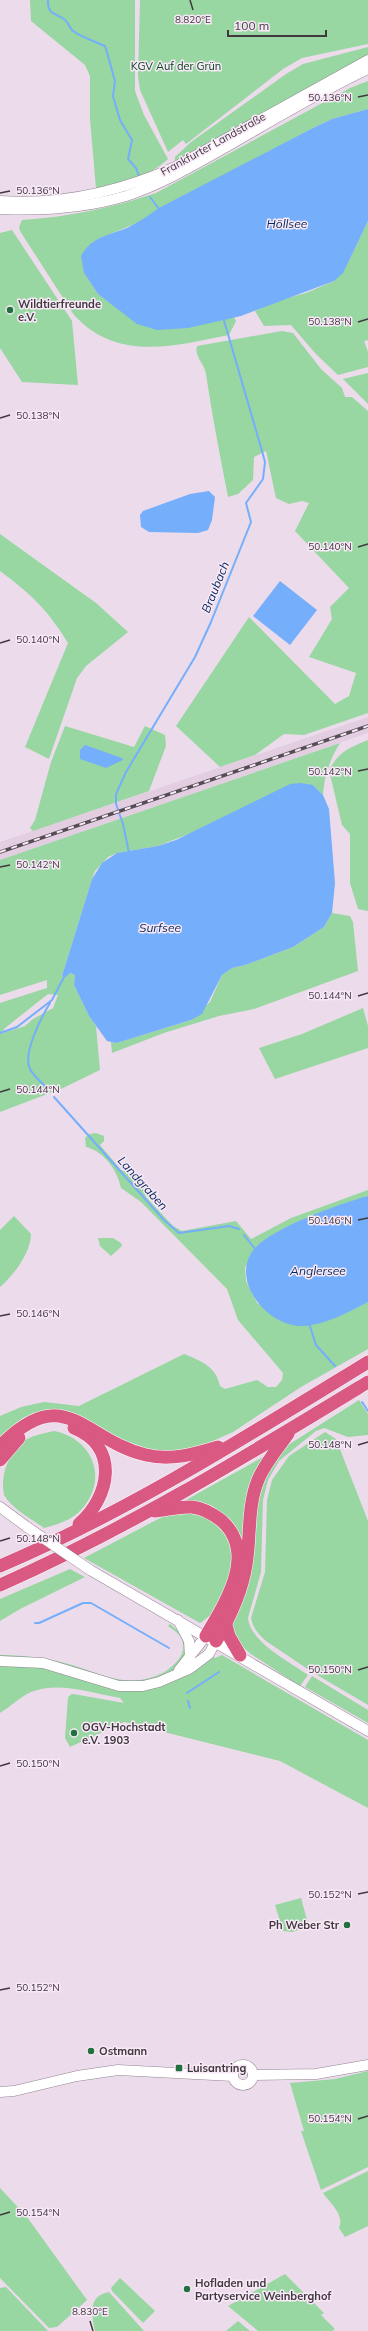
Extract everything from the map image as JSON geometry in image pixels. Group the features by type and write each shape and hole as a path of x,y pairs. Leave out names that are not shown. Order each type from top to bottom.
{"highway":[{"path":"0,1566 112,1512 237,1442 368,1362"},
{"path":"0,1585 56,1560 149,1512 292,1429 368,1382"},
{"path":"0,1446 12,1433 28,1422 57,1416 79,1420 121,1445 154,1456 184,1456 237,1442"},
{"path":"0,1460 22,1436 43,1425 55,1423 72,1427 94,1441 100,1451 104,1465 104,1489 95,1507 88,1515 60,1538"},
{"path":"211,1639 226,1625 246,1566 251,1510 255,1490 264,1468 292,1429"},
{"path":"149,1512 186,1507 201,1509 218,1519 232,1534 238,1555 236,1573 211,1639"},
{"path":"226,1625 229,1636 240,1655"}],"main road":[{"name":"Frankfurter Landstraße","path":"0,201 31,202 78,198 107,192 155,176 175,167 368,60"},
{"name":"Frankfurter Landstraße","path":"0,209 29,210 69,207 107,201 147,188 179,174 368,69"},
{"path":"0,1507 90,1570 240,1655 368,1731"},
{"path":"177,1619 189,1640 190,1658"},
{"path":"173,1676 211,1639"},
{"path":"0,1661 48,1664 126,1687 150,1685 173,1676 201,1660 211,1639"},
{"path":"242,2065 251,2069 253,2075 251,2081 242,2085 236,2082 233,2076 237,2067 242,2065"},
{"path":"253,2075 316,2074 368,2065"},
{"path":"0,2092 14,2091 77,2076 118,2070 233,2076"}],"shaded area":[{"path":"368,717 368,733 0,860 0,842"}],"green space":[{"path":"30,0 135,0 135,91 144,115 168,159 143,175 124,182 96,189 90,119 90,76 85,65 31,21"},
{"name":"KGV Auf der Grün","path":"140,0 368,0 368,44 302,58 283,69 186,144 183,140 168,152 140,90 138,76"},
{"path":"368,47 368,58 178,162 175,160 175,157 191,142 286,74 303,64"},
{"path":"368,81 368,109 332,119 311,129 137,223 98,239 84,273 98,294 109,302 224,319 234,317 236,321 229,335 188,343 147,347 127,345 109,340 91,330 74,315 20,231 19,227 22,220 56,217 90,211 156,193 350,88"},
{"path":"368,221 368,340 364,341 368,352 368,367 338,375 315,353 291,325 264,326 255,311 273,302 306,293 334,281 349,260"},
{"path":"12,230 72,321 78,385 22,382 0,348 0,233"},
{"path":"282,331 293,333 321,369 342,388 345,397 352,397 368,411 368,713 304,735 284,734 255,755 220,767 176,726 249,617 335,704 349,696 356,673 309,657 332,619 330,607 349,588 295,531 309,503 302,501 289,504 276,498 266,451 254,457 253,480 238,494 228,497 213,420 206,374 196,350 197,346"},
{"path":"368,373 368,404 343,379"},
{"path":"0,534 96,603 128,632 86,666 77,678 49,759 25,747 68,643 38,603 21,587 0,571"},
{"path":"65,726 134,747 145,726 165,735 166,746 149,791 33,831 30,828 35,820 51,762"},
{"path":"368,740 368,911 358,909 350,883 350,834 342,825 329,770 336,759 345,751"},
{"path":"340,743 328,768 323,795 313,785 158,846 117,853 108,857 95,871 62,976 66,977 69,973 75,975 74,985 89,1016 96,1026 100,1070 63,1088 0,1112 0,1034 0,1003 47,988 47,980 0,995 0,860","holes":["48,994 58,995 53,1008 33,1019 25,1026 0,1034 5,1028"]},
{"path":"332,913 350,916 353,922 358,971 254,1009 219,1016 164,1033 112,1053 111,1042 116,1043 191,1020 210,1002 222,975 232,968 245,965 293,947 324,927"},
{"path":"363,1008 368,1026 368,1048 275,1079 259,1048 302,1034"},
{"path":"96,1133 104,1136 104,1141 100,1145 121,1170 133,1174 141,1180 146,1197 173,1226 182,1231 236,1221 251,1239 291,1218 368,1190 368,1196 315,1216 262,1242 255,1248 245,1268 246,1281 257,1303 293,1325 319,1323 368,1302 368,1349 301,1387 233,1432 204,1445 179,1451 158,1453 110,1435 73,1413 48,1410 23,1418 0,1437 0,1416 21,1407 44,1402 79,1406 184,1354 207,1365 215,1374 220,1386 225,1389 257,1380 268,1387 276,1387 282,1380 283,1373 238,1320 227,1289 141,1202 121,1188 117,1175 104,1157 93,1149 86,1147 85,1138 89,1134"},
{"path":"14,1216 31,1234 30,1241 21,1263 0,1287 0,1230"},
{"path":"98,1238 113,1238 121,1243 122,1246 111,1256 100,1246"},
{"path":"359,1400 368,1414 368,1435 348,1437 324,1428 316,1431 279,1461 268,1480 263,1500 261,1572 248,1618 250,1627 263,1643 272,1651 308,1675 300,1686 251,1654 238,1643 231,1625 262,1478 285,1447"},
{"path":"54,1431 68,1436 80,1443 88,1453 93,1464 95,1476 94,1489 88,1501 78,1513 57,1524 44,1528 12,1505 4,1495 3,1479 11,1456 21,1444 33,1436"},
{"path":"325,1432 336,1439 368,1521 368,1705 312,1672 266,1641 256,1631 251,1618 265,1572 267,1500 272,1480 289,1456"},
{"path":"272,1452 244,1553 234,1530 177,1505"},
{"path":"180,1512 203,1514 223,1530 232,1545 233,1567 215,1612 200,1623 84,1558 164,1516"},
{"path":"70,1569 85,1577 20,1609 0,1621 0,1599"},
{"path":"170,1624 183,1635 186,1654 175,1669 166,1675 133,1684 0,1657 0,1655 16,1655 46,1659 61,1662 113,1678 138,1680 152,1677 166,1671 179,1659 183,1650 183,1642 177,1633 168,1626"},
{"path":"222,1655 368,1740 368,1808 280,1761 124,1722 70,1747 65,1738 68,1697 72,1694 124,1703 120,1698 76,1689 42,1689 27,1694 0,1713 0,1665 35,1666 132,1691 212,1656 215,1658"},
{"path":"312,1676 368,1710 368,1723 305,1687"},
{"path":"301,1898 309,1927 292,1932 283,1931 275,1905"},
{"path":"368,2071 368,2167 321,2190 301,2131 304,2131 290,2083 335,2079"},
{"path":"368,2171 368,2226 345,2237 339,2228 340,2218 338,2214 323,2193"},
{"path":"0,2188 27,2217 87,2300 57,2327 49,2328 0,2278"},
{"path":"285,2274 324,2313 321,2315 335,2329 332,2331 258,2331 228,2306"},
{"path":"120,2278 155,2311 143,2323 112,2291 111,2288"},
{"path":"6,2287 48,2331 0,2331 0,2288"},
{"path":"109,2292 144,2331 95,2331 92,2313 94,2302 102,2294"},
{"path":"238,2321 250,2331 226,2331"}],"water":[{"name":"Höllsee","path":"368,109 368,221 343,273 334,281 241,316 188,328 157,330 137,324 98,294 84,273 81,256 95,241 127,228 159,208 311,129 332,119"},
{"path":"209,491 215,497 212,520 208,530 198,533 149,532 141,527 140,515 143,511 190,494"},
{"path":"280,581 317,610 290,645 253,616"},
{"path":"85,745 122,758 123,760 106,768 80,759 80,750"},
{"name":"Surfsee","path":"300,783 313,785 323,795 329,809 335,883 332,913 324,927 293,947 245,965 232,968 222,975 202,1014 191,1020 116,1043 107,1041 89,1016 74,985 75,975 70,973 66,977 62,976 92,879 102,863 117,853 158,846 176,840 290,784"},
{"name":"Anglersee","path":"368,1196 368,1302 328,1321 303,1326 289,1324 277,1319 265,1310 255,1299 249,1287 246,1273 248,1260 255,1248 276,1232 308,1217 341,1204"}],"waterway":[{"name":"Braubach","path":"48,0 50,11 66,20 73,31 85,38 105,46 115,81 113,96 120,120 132,140 128,159 136,168 139,176"},
{"path":"150,197 159,209"},
{"name":"Braubach","path":"129,853 123,824 116,804 116,794 126,772 195,657 211,622 251,522 246,503 263,479 265,462 223,317"},
{"name":"Braubach","path":"0,1033 17,1027 52,1000 65,975"},
{"name":"Landgraben","path":"48,1090 32,1072 28,1062 34,1035 50,1003"},
{"name":"Landgraben","path":"54,1097 164,1220 179,1233 229,1226 239,1229"},
{"name":"Landgraben","path":"244,1235 256,1250"},
{"name":"Landgraben","path":"309,1323 316,1345 335,1366"},
{"name":"Landgraben","path":"362,1402 368,1411"},
{"path":"35,1623 39,1623 83,1603 91,1603 169,1648"},
{"path":"187,1693 219,1672"},
{"path":"188,1701 190,1708"}],"railway":[{"path":"0,852 368,726"}],"place":[{"name":"Wildtierfreunde e.V.","path":"10,310"},
{"name":"OGV-Hochstadt e.V. 1903","path":"74,1733"},
{"name":"Ph Weber Str","path":"347,1925"},
{"name":"Ostmann","path":"91,2051"},
{"name":"Luisantring","path":"179,2068"},
{"name":"Hofladen und Partyservice Weinberghof","path":"187,2289"}]}
